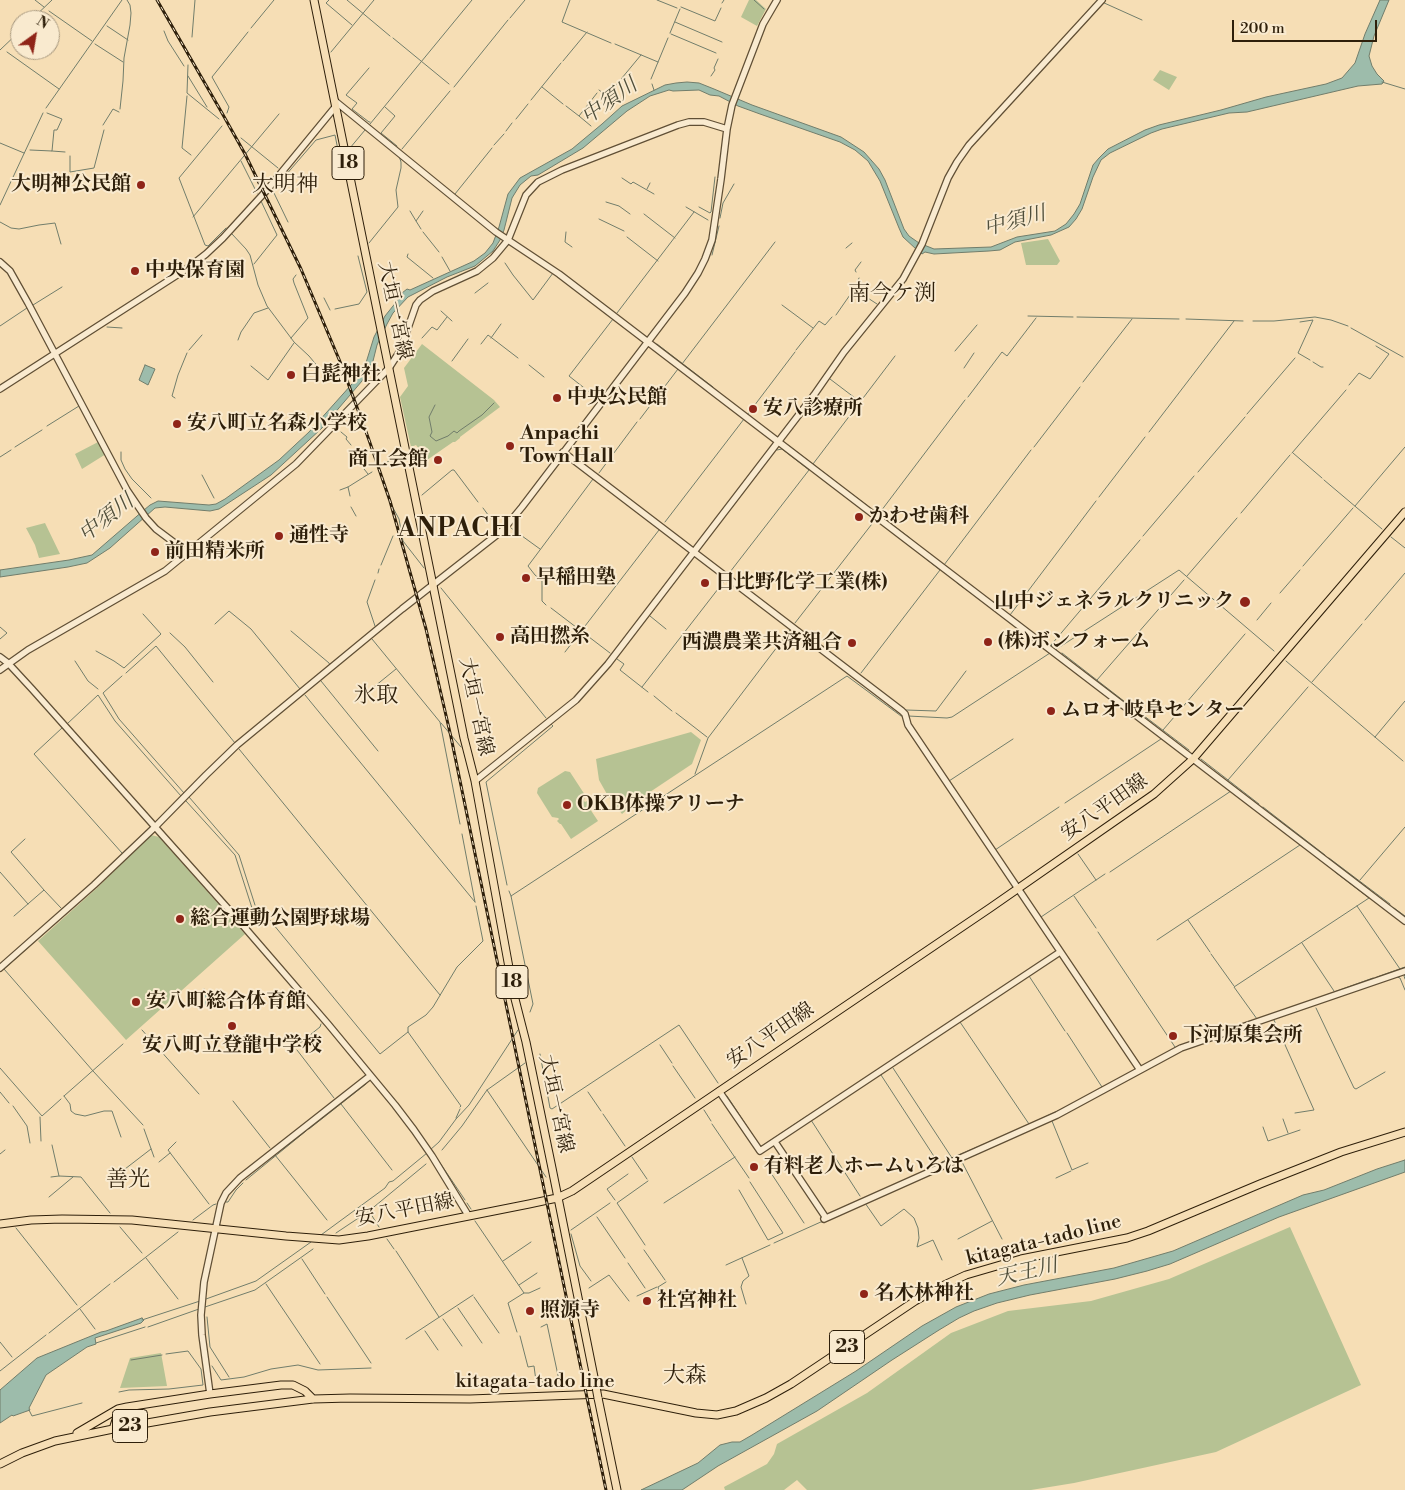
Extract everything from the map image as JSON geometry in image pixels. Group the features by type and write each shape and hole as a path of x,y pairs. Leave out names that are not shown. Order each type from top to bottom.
{"main road":[{"name":"大垣一宮線","path":"314,0 464,738 475,781 513,990 526,1042 617,1490"},
{"name":"安八平田線","path":"0,1224 39,1220 132,1220 325,1240 350,1239 557,1198 572,1191 1142,804 1192,759 1405,512"},
{"name":"kitagata-tado line","path":"0,1464 22,1453 55,1441 210,1412 313,1399 470,1399 603,1394 696,1414 717,1415 736,1411 766,1398 791,1384 916,1301 966,1275 1021,1259 1127,1238 1148,1232 1341,1152 1405,1132"},
{"path":"55,1441 78,1433 118,1409 137,1405 281,1385 293,1385 306,1390 313,1399"},
{"path":"113,1429 121,1413 137,1405"}],"street":[{"path":"0,968 94,884 237,745 402,609 434,586 503,530 648,342 698,273 712,240 732,105 763,24 777,0"},
{"path":"475,781 582,693 608,664 814,395 844,352 903,280 922,244 948,178 969,145 1102,0"},
{"path":"0,389 188,268 208,252 267,190 335,103 496,232 544,264 648,342 1405,922"},
{"path":"0,670 28,650 165,571 296,464 389,368 400,351 416,305 420,300 432,291 477,271 493,258 506,239 526,195 533,186 548,176 678,125 690,122 704,122 727,129"},
{"path":"0,262 10,271 140,511 156,528 188,553"},
{"path":"563,452 905,717 1017,888 1140,1070"},
{"path":"0,657 8,663 155,826 308,1001 395,1105 432,1156 468,1215"},
{"path":"720,1091 760,1152 1060,952"},
{"path":"775,1142 825,1219 1057,1114 1181,1048 1405,970"},
{"path":"210,1394 202,1335 202,1294 215,1228 221,1203 226,1193 234,1183 370,1076"}],"green space":[{"path":"749,0 756,0 766,9 757,26 741,17"},
{"path":"1160,70 1177,77 1169,90 1153,80"},
{"path":"1048,239 1060,261 1057,265 1026,265 1021,243"},
{"path":"422,344 494,400 500,407 455,442 427,460 416,445 411,447 400,397 408,386 404,368"},
{"path":"100,441 106,454 82,469 75,454"},
{"path":"45,523 60,554 39,558 26,528"},
{"path":"691,732 701,740 692,764 641,798 622,814 608,796 599,780 596,759"},
{"name":"OKB体操アリーナ","path":"565,771 570,772 585,795 584,801 590,804 588,806 598,821 571,839 557,821 559,819 552,817 537,793 538,788"},
{"path":"151,835 159,837 245,934 126,1040 38,941 97,888"},
{"path":"1290,1227 1361,1385 1216,1452 1074,1483 1031,1490 807,1490 797,1480 784,1490 725,1490 724,1487 767,1464 774,1454 777,1444 867,1393 951,1333 1008,1311 1091,1301 1169,1279"},
{"path":"161,1353 167,1386 120,1388 130,1358"}],"shaded area":[{"path":"1380,0 1389,0 1374,36 1369,56 1372,66 1384,81 1382,84 1358,86 1247,112 1229,113 1151,133 1110,153 1101,160 1082,209 1069,227 1051,235 1015,242 1000,250 934,254 925,252 922,254 903,237 880,181 868,161 855,150 840,142 738,106 719,96 710,95 699,90 669,90 650,96 627,111 583,148 538,175 531,176 520,185 512,198 500,240 493,251 475,266 447,277 408,297 393,313 377,345 373,361 362,381 321,429 271,475 219,509 210,511 165,507 155,508 110,548 87,563 0,577 0,570 92,555 150,505 158,501 216,504 279,460 309,432 360,375 365,366 374,337 385,316 402,293 407,289 410,290 474,261 485,253 493,243 508,194 520,178 572,149 622,106 665,85 687,82 699,83 752,105 841,137 864,152 879,169 904,229 909,236 919,243 934,249 991,247 1017,237 1055,231 1066,224 1080,204 1093,165 1108,149 1145,130 1266,97 1326,84 1342,78 1355,63"},
{"path":"145,365 155,369 148,385 139,380"},
{"path":"204,989 216,1001 208,1009 196,996"},
{"path":"1405,1160 1405,1172 1279,1217 1170,1264 1115,1279 1030,1295 974,1311 939,1330 817,1411 718,1466 682,1490 641,1490 698,1463 720,1445 740,1442 856,1371 922,1326 956,1307 989,1294 1024,1285 1114,1268 1173,1251 1303,1195 1324,1190"},
{"path":"142,1318 144,1320 141,1323 95,1338 96,1344 87,1347 46,1375 29,1408 30,1410 12,1415 0,1423 0,1390 37,1358 101,1332"}],"waterway":[{"path":"35,0 44,7"},
{"path":"42,10 52,0"},
{"path":"46,108 122,0"},
{"path":"120,109 124,58 131,13 127,0"},
{"path":"192,37 195,0"},
{"path":"251,28 274,0"},
{"path":"329,0 326,3 352,25"},
{"path":"347,0 390,36"},
{"path":"331,52 374,0"},
{"path":"370,124 472,0"},
{"path":"510,18 525,0"},
{"path":"570,0 562,22 611,43"},
{"path":"657,0 677,8"},
{"path":"754,0 764,9"},
{"path":"1102,2 1142,20"},
{"path":"681,7 715,21 721,8"},
{"path":"670,33 680,9"},
{"path":"60,19 92,41"},
{"path":"454,87 508,20"},
{"path":"675,22 722,42"},
{"path":"107,26 128,40"},
{"path":"164,31 184,66"},
{"path":"227,113 229,107 212,77 248,32"},
{"path":"563,61 587,32"},
{"path":"671,34 716,53"},
{"path":"393,38 449,84"},
{"path":"651,79 668,38"},
{"path":"0,50 10,40"},
{"path":"95,44 123,62"},
{"path":"615,44 658,62"},
{"path":"7,52 59,89"},
{"name":"中須川","path":"599,90 607,96 641,55"},
{"path":"711,76 718,59"},
{"path":"531,100 561,63"},
{"path":"188,65 187,93 219,119"},
{"path":"369,68 346,95 357,103 352,109 370,122"},
{"path":"188,76 207,107"},
{"path":"1382,82 1405,89"},
{"path":"652,84 654,90"},
{"path":"542,87 563,104"},
{"path":"402,149 450,91"},
{"name":"中須川","path":"591,126 579,116 597,93"},
{"path":"187,96 182,148 191,155"},
{"path":"516,119 528,104"},
{"name":"中須川","path":"566,106 579,116"},
{"path":"385,107 395,116 381,133 397,146"},
{"path":"103,125 113,109 119,112"},
{"path":"0,205 43,113"},
{"path":"30,150 52,151 54,130 57,130 62,119 47,113"},
{"path":"193,217 279,114"},
{"path":"506,131 512,123"},
{"path":"222,126 179,178 205,245 208,246 226,228"},
{"path":"70,156 70,172 94,168 104,130"},
{"path":"350,148 365,130"},
{"path":"494,145 504,134"},
{"path":"285,176 316,140 335,135 340,160"},
{"path":"241,138 278,168"},
{"path":"0,143 24,153"},
{"path":"455,194 492,148"},
{"path":"52,151 65,152"},
{"path":"369,243 398,207 396,190 401,168 399,156"},
{"path":"241,161 257,193"},
{"path":"699,207 711,212 715,177"},
{"path":"622,178 654,194"},
{"path":"647,189 650,183"},
{"path":"720,218 723,203 734,184"},
{"path":"277,185 273,191 288,222"},
{"path":"254,264 277,235 261,201"},
{"path":"606,202 619,206 630,214"},
{"path":"686,207 708,220"},
{"path":"410,211 416,221"},
{"path":"421,229 416,221 423,211"},
{"path":"617,313 694,212"},
{"path":"644,214 675,238"},
{"path":"599,219 624,231"},
{"path":"0,222 11,228 19,229 55,223 61,244"},
{"path":"712,255 719,226"},
{"path":"423,232 439,252"},
{"path":"566,232 565,242 572,247"},
{"path":"232,234 250,255 258,285 267,306 294,342 319,368"},
{"path":"627,237 658,261"},
{"path":"682,364 775,242"},
{"path":"846,248 852,243"},
{"path":"408,254 407,257 433,278"},
{"path":"335,309 359,304 367,292 358,256"},
{"path":"442,257 450,271"},
{"path":"856,272 855,270 861,262"},
{"path":"505,263 533,300 553,273 559,278"},
{"path":"291,338 308,318 294,283 293,279 296,275"},
{"path":"859,278 854,289 877,304"},
{"path":"475,293 488,283"},
{"path":"33,305 62,287"},
{"path":"588,292 593,296"},
{"path":"836,315 852,292"},
{"path":"324,298 330,310"},
{"path":"597,299 611,310"},
{"path":"782,305 813,328"},
{"path":"0,326 27,308"},
{"path":"238,340 254,313 268,308"},
{"path":"441,311 452,321"},
{"path":"1028,316 1073,317"},
{"path":"422,338 432,327 437,330 447,317"},
{"path":"796,350 819,321 825,325 832,317"},
{"path":"1077,317 1179,319"},
{"path":"1253,321 1315,317 1348,326"},
{"path":"968,397 1002,352 1007,356 1036,318"},
{"path":"597,398 569,376 613,319"},
{"path":"1083,382 1132,319"},
{"path":"1186,319 1243,321"},
{"path":"1300,322 1313,320 1298,353 1310,360"},
{"path":"1149,432 1234,321"},
{"path":"491,338 501,324"},
{"path":"955,351 977,325"},
{"path":"107,327 122,328"},
{"path":"1351,328 1403,357"},
{"path":"189,350 202,335"},
{"path":"481,344 488,335 518,358"},
{"path":"452,361 468,339"},
{"path":"251,366 268,380 294,343"},
{"path":"657,344 713,387"},
{"path":"1349,385 1359,373 1370,379 1389,354 1376,346"},
{"path":"754,406 795,352"},
{"path":"175,398 172,396 187,353"},
{"path":"964,368 974,353"},
{"path":"813,464 895,356"},
{"path":"1247,414 1295,358"},
{"path":"1313,362 1323,367"},
{"path":"529,365 544,377"},
{"path":"640,419 678,369"},
{"path":"830,379 859,401"},
{"path":"1034,447 1080,387"},
{"path":"1292,453 1346,390"},
{"path":"878,515 965,400"},
{"path":"435,405 429,417 432,432 430,436 436,441 454,431 457,433 482,415 494,403"},
{"path":"47,426 79,406"},
{"path":"747,415 751,410"},
{"path":"1198,472 1245,417"},
{"path":"665,522 744,419"},
{"path":"599,473 637,422"},
{"path":"15,447 42,430"},
{"path":"341,432 347,437 346,439 351,445"},
{"path":"1099,497 1145,437"},
{"path":"788,445 844,488"},
{"path":"1355,506 1405,447"},
{"path":"730,572 809,470 782,449 777,450"},
{"path":"0,457 11,450"},
{"path":"349,450 368,474"},
{"path":"944,565 1031,450"},
{"path":"121,452 121,460 125,469 151,498"},
{"path":"1293,453 1322,478"},
{"path":"1241,513 1290,455"},
{"path":"381,466 392,459"},
{"path":"422,495 454,470 478,502"},
{"path":"340,490 372,472"},
{"path":"202,475 214,498"},
{"path":"1143,536 1194,476"},
{"path":"546,605 542,601 542,581 528,566 593,479"},
{"path":"1324,480 1382,529"},
{"path":"348,487 350,496"},
{"path":"848,491 910,538"},
{"path":"1010,615 1096,501"},
{"path":"391,504 399,519 403,541 424,568"},
{"path":"351,507 356,516"},
{"path":"483,508 497,527"},
{"path":"1303,566 1353,508"},
{"path":"1187,576 1237,518"},
{"path":"795,623 875,520"},
{"path":"511,528 540,549"},
{"path":"565,652 659,530"},
{"path":"381,565 393,536"},
{"path":"1391,537 1405,548"},
{"path":"1052,646 1140,540"},
{"path":"913,541 974,588"},
{"path":"861,673 940,570 910,546"},
{"path":"378,573 379,569"},
{"path":"1055,650 1179,570 1274,651"},
{"path":"1280,593 1300,570"},
{"path":"1365,620 1405,573"},
{"path":"375,580 367,602 375,626"},
{"path":"642,687 725,580"},
{"path":"1097,680 1184,580"},
{"path":"957,583 971,593"},
{"path":"441,588 546,718"},
{"path":"978,591 1040,638"},
{"path":"1257,620 1271,603"},
{"path":"551,608 610,653"},
{"path":"215,624 229,611 251,629 300,689"},
{"path":"96,651 124,668 161,634 143,614"},
{"path":"650,616 666,629"},
{"path":"1312,682 1362,624"},
{"path":"0,627 7,633 0,639"},
{"path":"695,774 708,738 790,630"},
{"path":"270,714 330,665 291,631"},
{"path":"170,633 185,647 213,682"},
{"path":"1163,730 1245,634"},
{"path":"372,639 440,722 460,824"},
{"path":"1044,642 1050,645"},
{"path":"126,673 156,646 235,743"},
{"path":"908,716 952,717 1050,653"},
{"path":"1062,653 1129,705"},
{"path":"617,659 624,664 620,670 648,692"},
{"path":"75,661 88,681 98,689"},
{"path":"1286,661 1403,761"},
{"path":"364,695 396,669"},
{"path":"900,706 906,710 936,711 966,671"},
{"path":"122,676 103,693 119,719 184,793"},
{"path":"530,1012 533,1004 511,896 847,676 901,716 904,716"},
{"path":"321,681 378,751"},
{"path":"1228,780 1308,687"},
{"path":"67,724 98,695 115,721 181,796"},
{"path":"305,695 475,902"},
{"path":"654,696 672,711"},
{"path":"1375,737 1405,701"},
{"path":"1131,706 1189,750"},
{"path":"676,713 707,737"},
{"path":"441,723 461,747"},
{"path":"507,885 486,782 553,726 551,724"},
{"path":"62,728 34,754 122,853"},
{"path":"949,781 1013,739"},
{"path":"1065,803 1161,739"},
{"path":"239,749 440,995"},
{"path":"1201,759 1259,804"},
{"path":"1110,872 1231,791"},
{"path":"189,797 239,855 255,905"},
{"path":"186,801 235,855 252,908"},
{"path":"995,850 1059,807"},
{"path":"1263,807 1325,855"},
{"path":"1360,880 1405,827"},
{"path":"462,834 475,902"},
{"path":"14,916 44,890 11,852 25,839"},
{"path":"1157,940 1300,845"},
{"path":"1078,854 1096,880"},
{"path":"1329,858 1390,904"},
{"path":"0,872 28,904"},
{"path":"1257,1019 1234,987 1369,898 1335,872"},
{"path":"1041,917 1105,874"},
{"path":"44,890 61,908"},
{"path":"509,891 511,896"},
{"path":"1074,896 1096,928"},
{"path":"460,1107 408,1032 408,1027 426,1015 433,1007 457,967 483,941 476,906"},
{"path":"1357,906 1400,969"},
{"path":"259,907 380,1054 408,1032"},
{"path":"1394,908 1405,916"},
{"path":"1188,920 1210,952"},
{"path":"1098,932 1175,1047"},
{"path":"1302,943 1334,991"},
{"path":"32,944 4,969 143,1125"},
{"path":"1211,954 1234,986"},
{"path":"1377,977 1405,967"},
{"path":"1405,975 1405,979"},
{"path":"1029,976 1065,1031"},
{"path":"1397,977 1400,978 1405,990"},
{"path":"1326,995 1373,978"},
{"path":"1316,1008 1354,1088 1356,1089 1385,1072"},
{"path":"1274,1020 1314,1110 1295,1113"},
{"path":"960,1022 1029,1124"},
{"path":"295,1047 320,1027 321,1024"},
{"path":"540,1054 550,1108 552,1109 679,1025 718,1083"},
{"path":"1212,1034 1225,1029"},
{"path":"142,1030 199,1094"},
{"path":"430,1150 439,1142 469,1105 518,1030"},
{"path":"1067,1033 1102,1087"},
{"path":"64,1096 123,1044"},
{"path":"660,1045 672,1063"},
{"path":"297,1050 334,1098"},
{"path":"442,1150 462,1126 487,1090 525,1063"},
{"path":"673,1066 695,1098"},
{"path":"0,1068 42,1116 61,1099"},
{"path":"893,1068 952,1158"},
{"path":"881,1075 939,1164 928,1168"},
{"path":"309,1129 366,1084"},
{"path":"487,1090 546,1177"},
{"path":"0,1092 9,1103"},
{"path":"588,1092 601,1111"},
{"path":"64,1096 70,1104 71,1111 75,1114 85,1116 112,1111 121,1137"},
{"path":"727,1096 760,1146 807,1116"},
{"path":"233,1101 270,1148"},
{"path":"341,1104 392,1170"},
{"path":"13,1106 27,1126 30,1143"},
{"path":"993,1141 1064,1108"},
{"path":"456,1118 460,1109"},
{"path":"704,1110 711,1121"},
{"path":"603,1114 625,1146"},
{"path":"40,1117 41,1141"},
{"path":"1283,1119 1288,1133"},
{"path":"811,1120 860,1196"},
{"path":"1052,1121 1072,1170 1088,1163"},
{"path":"712,1124 749,1178"},
{"path":"1263,1127 1268,1141 1300,1130"},
{"path":"144,1129 154,1157"},
{"path":"246,1180 306,1131"},
{"path":"176,1142 168,1150 209,1204"},
{"path":"942,1162 989,1142"},
{"path":"52,1145 59,1176"},
{"path":"125,1169 151,1149"},
{"path":"0,1154 5,1150"},
{"path":"159,1162 170,1153"},
{"path":"321,1235 385,1188 389,1182 393,1181 427,1153"},
{"path":"275,1155 327,1220"},
{"path":"436,1157 465,1200"},
{"path":"632,1157 647,1179"},
{"path":"664,1203 735,1157"},
{"path":"962,1162 1002,1239"},
{"path":"336,1233 369,1211 426,1164"},
{"path":"769,1170 804,1223"},
{"path":"1056,1178 1071,1171"},
{"path":"615,1200 607,1189 628,1174"},
{"path":"51,1177 81,1177 110,1213"},
{"path":"49,1197 73,1177"},
{"path":"645,1245 617,1203 648,1181"},
{"path":"739,1190 768,1240 783,1233 750,1182"},
{"path":"226,1202 243,1183"},
{"path":"467,1203 471,1209"},
{"path":"571,1230 610,1203"},
{"path":"865,1203 881,1226 904,1209 914,1218 918,1228 919,1238 917,1247 933,1240 942,1260"},
{"path":"193,1220 216,1204"},
{"path":"369,1211 379,1227"},
{"path":"597,1217 625,1258"},
{"path":"475,1221 524,1293 508,1303 517,1332"},
{"path":"774,1243 823,1221"},
{"path":"958,1239 992,1221"},
{"path":"120,1227 142,1253"},
{"path":"16,1228 77,1305"},
{"path":"114,1282 178,1232"},
{"path":"571,1234 580,1266 591,1281"},
{"path":"387,1239 394,1249"},
{"path":"206,1299 256,1281 311,1242"},
{"path":"503,1261 531,1242"},
{"path":"726,1265 770,1245"},
{"path":"205,1307 255,1290 313,1249"},
{"path":"644,1250 665,1280"},
{"path":"396,1251 439,1317"},
{"path":"146,1258 178,1299"},
{"path":"742,1258 749,1276 743,1281 741,1287 746,1304"},
{"path":"302,1259 325,1294"},
{"path":"628,1263 645,1288"},
{"path":"519,1285 537,1273"},
{"path":"589,1288 609,1275 629,1301"},
{"path":"664,1306 658,1287 666,1282"},
{"path":"49,1333 110,1284"},
{"path":"266,1284 320,1364"},
{"path":"637,1296 657,1287"},
{"path":"524,1293 540,1288"},
{"path":"406,1339 473,1295"},
{"path":"327,1297 371,1363"},
{"path":"474,1297 499,1333"},
{"path":"142,1320 200,1301"},
{"path":"458,1308 482,1343"},
{"path":"80,1309 95,1329"},
{"path":"148,1327 199,1309"},
{"path":"555,1316 559,1313"},
{"path":"207,1317 210,1347 229,1377"},
{"path":"443,1319 462,1346"},
{"path":"520,1336 528,1367 534,1366 536,1381 558,1384 559,1380 547,1324 541,1327"},
{"path":"96,1343 145,1327"},
{"path":"425,1331 438,1350"},
{"path":"0,1371 46,1335"},
{"path":"0,1342 12,1357"},
{"path":"119,1392 203,1385 201,1369 188,1351 166,1354"},
{"path":"131,1360 162,1355"},
{"path":"212,1366 221,1380 298,1365 318,1370 371,1368"},
{"path":"502,1386 510,1388 535,1381"},
{"path":"29,1410 32,1416 82,1403"}],"railway":[{"path":"157,0 245,154 301,269 341,364 390,501 426,629 451,737 606,1490"}],"place":[{"name":"大明神公民館","path":"141,185"},
{"name":"中央保育園","path":"135,271"},
{"name":"白髭神社","path":"291,375"},
{"name":"中央公民館","path":"557,398"},
{"name":"安八診療所","path":"753,409"},
{"name":"安八町立名森小学校","path":"177,424"},
{"name":"Anpachi Town Hall","path":"510,446"},
{"name":"商工会館","path":"438,460"},
{"name":"かわせ歯科","path":"859,517"},
{"name":"通性寺","path":"279,536"},
{"name":"前田精米所","path":"155,552"},
{"name":"早稲田塾","path":"526,578"},
{"name":"日比野化学工業(株)","path":"705,583"},
{"name":"山中ジェネラルクリニック","path":"1245,602"},
{"name":"高田撚糸","path":"500,637"},
{"name":"(株)ボンフォーム","path":"988,642"},
{"name":"西濃農業共済組合","path":"852,643"},
{"name":"ムロオ 岐阜センター","path":"1051,711"},
{"name":"OKB体操アリーナ","path":"567,805"},
{"name":"総合運動公園野球場","path":"180,919"},
{"name":"安八町総合体育館","path":"136,1002"},
{"name":"安八町立登龍中学校","path":"232,1026"},
{"name":"下河原集会所","path":"1173,1036"},
{"name":"有料老人ホームいろは","path":"754,1167"},
{"name":"名木林神社","path":"864,1294"},
{"name":"社宮神社","path":"647,1301"},
{"name":"照源寺","path":"530,1311"}],"district":[{"name":"大明神","path":"285,186"},
{"name":"南今ケ渕","path":"892,295"},
{"name":"ANPACHI","path":"460,530"},
{"name":"氷取","path":"376,697"},
{"name":"善光","path":"128,1181"},
{"name":"大森","path":"685,1377"}],"water label":[{"name":"天王川","path":"1027,1273"}]}
